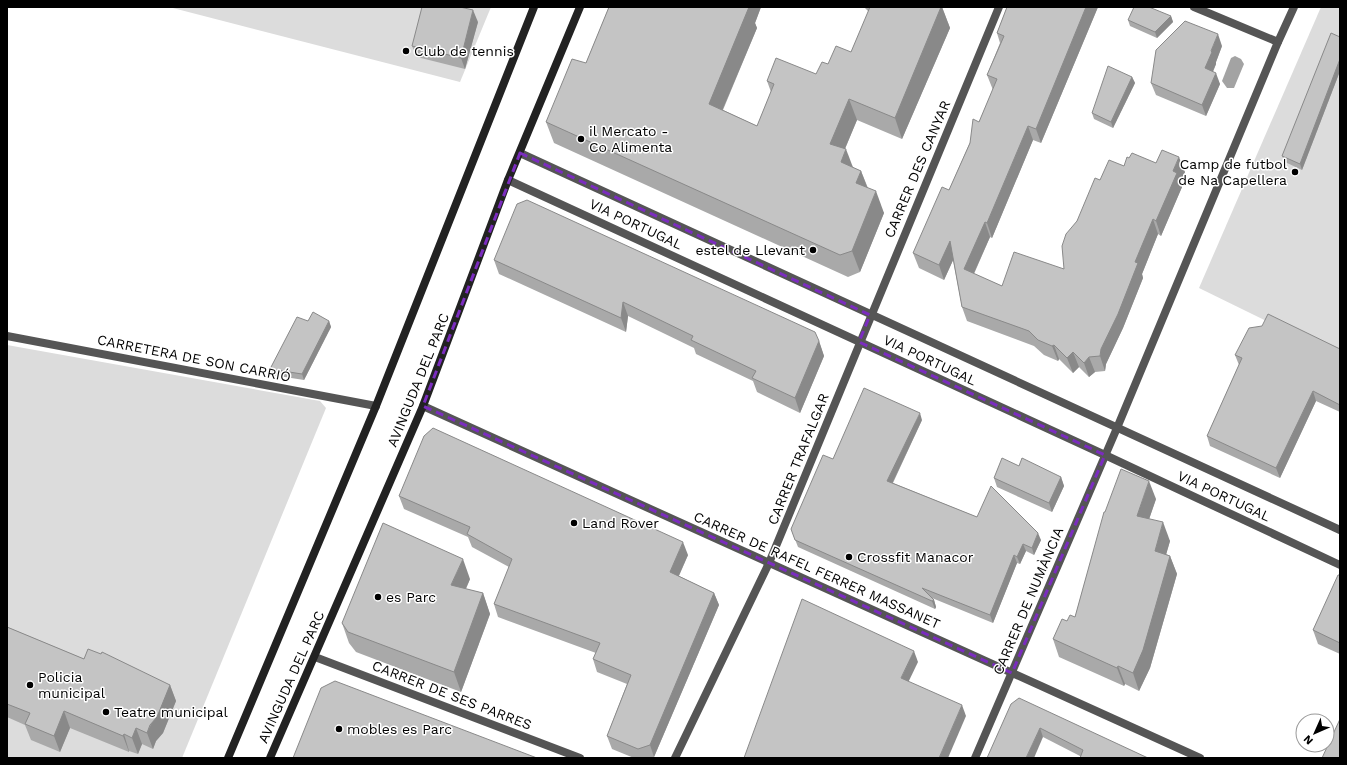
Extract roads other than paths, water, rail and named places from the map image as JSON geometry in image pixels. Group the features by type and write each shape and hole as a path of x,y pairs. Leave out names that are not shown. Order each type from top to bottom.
{"main road":[{"name":"AVINGUDA DEL PARC","path":"228,758 376,406 534,7"},
{"name":"AVINGUDA DEL PARC","path":"270,758 423,406 508,180 580,7"}],"street":[{"name":"CARRER DES CANYAR","path":"859,342 999,7"},
{"path":"1194,7 1278,42"},
{"name":"CARRER DE NUMÀNCIA","path":"975,758 1118,428 1278,42 1294,7"},
{"name":"VIA PORTUGAL","path":"520,153 1340,530"},
{"name":"VIA PORTUGAL","path":"508,180 1340,565"},
{"name":"CARRETERA DE SON CARRIÓ","path":"7,336 376,406"},
{"name":"CARRER TRAFALGAR","path":"675,758 769,563 859,342"},
{"name":"CARRER DE RAFEL FERRER MASSANET","path":"423,406 1200,758"},
{"name":"CARRER DE SES PARRES","path":"315,657 580,758"}],"place":[{"name":"Club de tennis","path":"406,51"},
{"name":"il Mercato - Co Alimenta","path":"581,139"},
{"name":"Camp de futbol de Na Capellera","path":"1295,172"},
{"name":"estel de Llevant","path":"813,250"},
{"name":"Land Rover","path":"574,523"},
{"name":"Crossfit Manacor","path":"849,557"},
{"name":"es Parc","path":"378,597"},
{"name":"Policia municipal","path":"30,685"},
{"name":"Teatre municipal","path":"106,712"},
{"name":"mobles es Parc","path":"339,729"}]}
